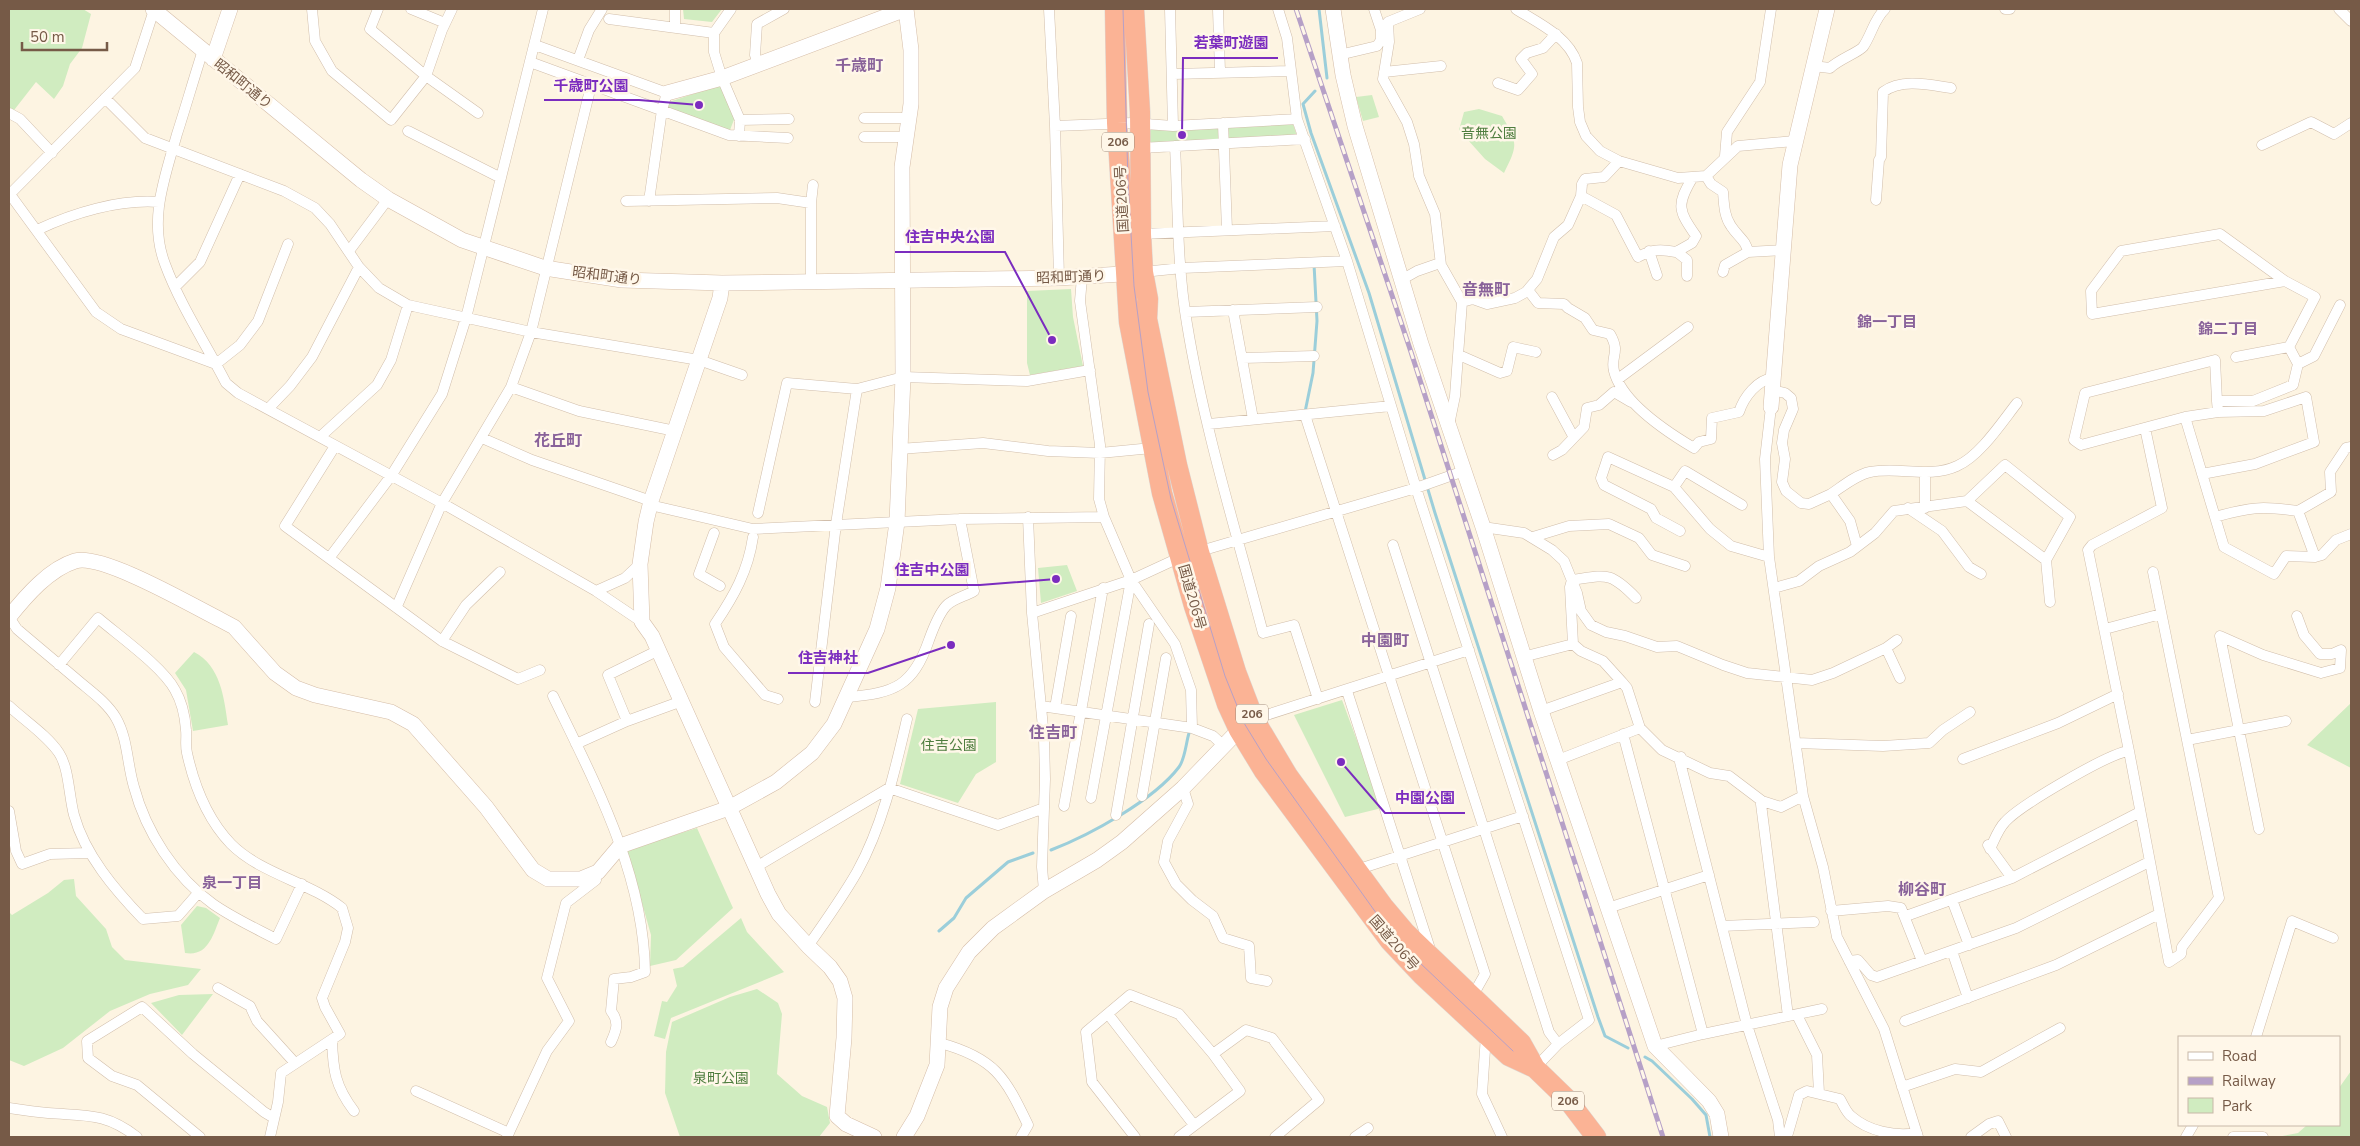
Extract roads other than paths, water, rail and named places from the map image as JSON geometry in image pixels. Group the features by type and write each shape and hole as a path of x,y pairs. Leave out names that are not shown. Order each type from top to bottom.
{"highway":[{"name":"国道206号","path":"1115,9 1117,123 1134,274 1148,299 1147,319 1177,465 1190,554"},
{"name":"国道206号","path":"1134,9 1141,148 1141,234 1134,274 1129,322 1152,448 1190,554 1236,672 1246,725 1264,771 1390,942 1422,975 1510,1056 1535,1068"},
{"name":"国道206号","path":"1246,725 1288,776 1356,870 1405,932 1521,1043 1535,1068 1567,1099 1596,1137"}],"street":[{"path":"154,9 135,68 52,153 9,193 96,312 121,329 216,364"},
{"name":"昭和町通り","path":"154,9 361,180 388,199 462,240 545,268 622,280 722,283 811,280 1059,278 1134,274"},
{"path":"230,9 208,55 173,150 159,202 157,234 164,263 175,288 226,383 238,393 442,503 596,591 642,622 659,650 768,894 779,914 830,967 840,982 845,998 844,1038 837,1116 846,1124 874,1137"},
{"path":"312,9 315,41 332,72 391,120 426,76 444,23 452,9"},
{"path":"378,9 370,29 426,76 478,113"},
{"path":"411,9 444,23"},
{"path":"330,558 391,476 442,394 466,318 543,9"},
{"path":"578,60 589,30 602,9"},
{"path":"674,9 675,26"},
{"path":"731,9 714,33 714,52 722,78 740,120 739,136"},
{"path":"758,64 755,54 757,24 784,9"},
{"path":"302,884 276,939 236,919 212,904 171,863 142,814 133,786 124,733 115,716 100,700 17,630 9,617 57,568 77,560 107,564 234,627 275,673 296,688 315,695 390,712 403,717 413,724 486,807 533,870 548,879 581,880 598,872 620,846 729,808 776,782 812,753 834,724 848,697 877,629 888,588 897,522 899,449 904,377 902,167 910,118 911,50 906,9 722,78 667,93 534,45"},
{"path":"1049,9 1056,126 1059,278"},
{"path":"1170,9 1173,126"},
{"path":"1218,9 1220,72"},
{"path":"1278,9 1287,38 1297,119 1347,261 1416,488 1589,1020 1558,1044 1535,1068"},
{"path":"1332,9 1354,126 1401,280 1523,657 1655,1046 1709,1101 1717,1114 1721,1137"},
{"path":"1374,9 1384,26 1390,42 1383,78 1407,122 1414,144 1419,176 1435,214 1440,263 1462,302 1455,396 1449,427"},
{"path":"1384,26 1418,9"},
{"path":"1516,9 1556,34 1574,55 1577,63 1580,122 1586,136 1600,151 1619,161 1678,178 1706,176 1725,156 1738,146 1794,141"},
{"path":"1725,156 1727,132 1760,82 1771,9"},
{"path":"1680,757 1747,1025 1782,1137 1788,1132 1798,1096 1807,1091 1840,1099 1850,1115 1867,1127 1903,1136 1918,1135 1884,1029 1837,937 1823,867 1803,796 1769,557 1765,459 1790,165 1794,141 1827,9"},
{"path":"1813,66 1830,68 1844,56 1862,48 1879,14 1885,9"},
{"path":"2005,9 2010,9"},
{"path":"2339,9 2351,21"},
{"path":"609,18 714,33"},
{"path":"1340,55 1377,46 1381,40 1384,26"},
{"path":"1498,83 1518,90 1532,74 1521,59 1527,53 1543,48 1556,34"},
{"path":"530,62 590,90 662,110 729,135 788,138"},
{"path":"1384,72 1441,66"},
{"path":"397,606 442,503 511,387 531,332 545,268 590,90 598,68"},
{"path":"1172,74 1291,71"},
{"path":"1876,200 1879,160 1881,157 1883,92 1890,87 1901,84 1951,88"},
{"path":"649,200 662,110 667,93"},
{"path":"105,98 145,138 284,191 315,208 349,250 359,267 379,288 408,305 531,332 699,360 742,375"},
{"path":"9,113 20,120 52,153"},
{"path":"864,118 910,118"},
{"path":"1056,126 1117,123 1173,126 1297,119"},
{"path":"740,120 789,120"},
{"path":"2262,146 2312,122 2334,134 2351,122"},
{"path":"1223,123 1227,230"},
{"path":"408,131 501,178"},
{"path":"864,137 906,137"},
{"path":"1141,148 1305,139"},
{"path":"1175,146 1179,233 1186,312 1208,424 1263,633 1294,624 1318,699"},
{"path":"1462,302 1473,299 1487,304 1515,298 1528,290 1537,279 1554,237 1568,225 1581,196 1582,184 1585,179 1604,177 1619,161"},
{"path":"175,288 200,262 240,174"},
{"path":"1706,176 1711,184 1723,192 1724,210 1730,225 1746,242 1748,252"},
{"path":"1677,252 1692,243 1696,236 1681,214 1680,204 1683,194 1693,177"},
{"path":"811,280 811,203 814,185"},
{"path":"1581,196 1616,215 1638,257 1649,251 1661,249 1677,252 1687,260 1687,276"},
{"path":"626,201 777,198 811,203"},
{"path":"349,250 388,199"},
{"path":"37,230 56,221 110,206 159,202"},
{"path":"1141,234 1335,226"},
{"path":"2285,281 2092,314 2092,290 2121,251 2220,234 2285,281 2315,297 2289,348"},
{"path":"216,364 240,345 258,320 288,244"},
{"path":"1723,272 1725,265 1748,252 1783,250"},
{"path":"1649,251 1657,275"},
{"path":"1134,274 1182,268 1347,261"},
{"path":"1401,280 1417,271 1440,263"},
{"path":"268,409 290,386 312,357 359,267"},
{"path":"1082,277 1080,301 1100,453 1100,498 1104,517 1131,580 1175,644 1191,690 1192,728"},
{"path":"642,622 640,564 650,503 720,298 722,283"},
{"path":"1528,290 1538,303 1564,304 1585,318 1593,330 1610,334 1615,344 1614,371 1632,403"},
{"path":"320,438 377,384 391,360 408,305"},
{"path":"2298,364 2314,356 2340,305"},
{"path":"1186,312 1317,307"},
{"path":"1232,310 1253,419"},
{"path":"1618,379 1688,326"},
{"path":"1459,355 1500,372 1507,371 1513,347 1536,352"},
{"path":"2236,357 2289,348"},
{"path":"2216,401 2253,401 2293,385 2298,364 2289,348"},
{"path":"1242,358 1314,356"},
{"path":"2202,474 2255,464 2314,442 2306,397 2264,411 2218,412 2185,418 2081,445 2074,440 2085,393 2215,360 2218,412"},
{"path":"758,513 787,383 856,389 904,377 1027,382 1090,370"},
{"path":"1553,455 1562,450 1573,436 1584,427 1587,408 1599,405 1614,392 1641,408 1664,430 1694,448 1699,442 1710,439 1712,418 1739,412 1743,402 1763,379 1791,398 1793,409 1784,430 1782,443 1785,459 1782,482 1786,492 1801,503 1809,504 1870,472 1925,473 1958,466 1978,450 2017,403"},
{"path":"511,387 579,411 675,431"},
{"path":"815,702 836,524 856,389"},
{"path":"1552,397 1573,436"},
{"path":"1208,424 1391,406"},
{"path":"1305,415 1334,511 1485,974 1472,997"},
{"path":"2185,418 2224,547 2234,555 2274,574 2286,556 2315,557 2322,555 2336,540 2351,534"},
{"path":"2145,428 2162,508 2092,545 2088,550 2118,694 2169,962 2181,954 2182,947 2219,898 2153,572"},
{"path":"482,438 532,460 650,503 753,529 960,519 1104,517"},
{"path":"899,449 983,443 1100,453 1152,448"},
{"path":"335,446 285,526 397,606 442,641 518,679 540,670"},
{"path":"2215,517 2245,509 2267,506 2298,511 2331,492 2330,472 2346,448 2351,447"},
{"path":"1680,531 1656,518 1650,509 1604,484 1601,478 1608,457 1674,487 1710,529 1731,546 1769,557"},
{"path":"1774,588 1799,581 1819,566 1850,552 1875,533 1894,511 1967,501 2005,465 2070,517 2046,560 2050,602"},
{"path":"1032,612 1131,580 1190,554 1416,488 1464,471"},
{"path":"1674,487 1685,471 1742,505"},
{"path":"1925,473 1925,508"},
{"path":"1831,494 1850,521 1857,546"},
{"path":"1967,501 2046,560"},
{"path":"1908,508 1942,531 1969,567 1981,574"},
{"path":"2298,511 2315,557"},
{"path":"1028,517 1032,612 1045,763 1042,867 1044,891"},
{"path":"848,697 864,696 893,689 913,675 923,657 935,624 947,605 974,592 960,519"},
{"path":"1533,537 1569,526 1609,524 1639,538 1652,555 1685,566"},
{"path":"1482,527 1524,533 1552,550 1564,561 1581,611 1591,625 1606,632 1625,636 1657,647 1677,646 1722,665 1747,673 1812,680 1833,673 1886,648 1897,640"},
{"path":"714,533 699,574 720,586"},
{"path":"753,537 750,560 735,594 715,624 724,647 765,695 778,699"},
{"path":"1393,545 1549,1032 1558,1044"},
{"path":"596,591 625,578 640,564"},
{"path":"442,641 466,606 500,572"},
{"path":"1572,580 1604,575 1614,578 1636,598"},
{"path":"1090,798 1131,580"},
{"path":"1572,580 1570,587 1570,620 1573,644 1581,651 1603,661 1622,682 1627,688 1640,728 1662,750 1710,773 1729,776 1762,801 1781,807 1803,796"},
{"path":"1064,806 1102,588"},
{"path":"2105,629 2161,614"},
{"path":"1055,708 1071,616"},
{"path":"2260,830 2220,636 2263,656 2321,673 2340,668 2340,650 2332,654 2320,654 2304,635 2298,616"},
{"path":"59,665 98,618 163,674 175,689 182,706 186,729 186,751 198,788 210,816 232,844 255,862 302,884 342,908 348,928 345,942 322,998 324,1008 340,1034 281,1073 278,1102 270,1137"},
{"path":"1116,815 1149,624"},
{"path":"1523,657 1573,644"},
{"path":"1886,648 1900,678"},
{"path":"627,721 608,675 659,650"},
{"path":"904,1137 917,1116 933,1079 940,1043 940,1007 946,988 969,952 993,928 1008,919 1044,891 1097,860 1122,842 1183,788 1246,725 1318,699 1469,650"},
{"path":"1142,796 1166,658"},
{"path":"1541,711 1622,682"},
{"path":"1347,691 1432,957"},
{"path":"1963,759 2058,724 2118,694"},
{"path":"553,696 620,846 640,909 645,941 645,972 631,977 614,978 611,1011 615,1016 617,1029 611,1042"},
{"path":"576,744 627,721 682,701"},
{"path":"9,706 54,745 60,754 74,818 90,853 122,898 143,919 178,916 199,892"},
{"path":"1041,706 1192,728 1213,736 1224,746"},
{"path":"1796,743 1883,746 1929,743 1943,730 1970,712"},
{"path":"808,946 833,912 858,871 872,838 889,788 907,719"},
{"path":"2187,740 2286,721"},
{"path":"1558,760 1640,728"},
{"path":"1623,734 1703,1034"},
{"path":"2012,878 1989,846 2004,823 2025,806 2078,774 2129,751"},
{"path":"756,867 889,788 998,824 1044,808"},
{"path":"1183,788 1188,804 1168,841 1164,862 1176,884 1192,900 1213,916 1223,938 1250,946 1250,978 1267,980"},
{"path":"1762,801 1776,923 1792,1015 1817,1055 1819,1093"},
{"path":"9,811 16,852 22,864 50,854 90,853"},
{"path":"1906,916 2012,878 2140,812"},
{"path":"1356,870 1444,844 1523,816"},
{"path":"1849,961 1858,960 1871,975 1877,977 2016,928 2149,862"},
{"path":"1608,908 1709,875"},
{"path":"416,1091 508,1135 547,1051 569,1021 547,978 566,903 596,880"},
{"path":"1952,900 1969,945"},
{"path":"1831,911 1888,906 1902,908 1922,961"},
{"path":"1905,1021 2056,965 2159,914"},
{"path":"2256,1036 2292,921 2333,938"},
{"path":"1722,926 1814,922"},
{"path":"1952,951 1968,998"},
{"path":"218,988 250,1006 257,1021 295,1063"},
{"path":"1135,1137 1092,1082 1086,1032 1130,995 1179,1014 1213,1054 1240,1091 1179,1137"},
{"path":"200,1137 137,1085 112,1076 88,1058 87,1041 142,1007 193,1054 274,1118"},
{"path":"1655,1046 1822,1009"},
{"path":"1108,1014 1194,1125"},
{"path":"1902,1087 1954,1069 1980,1072 2060,1028"},
{"path":"1213,1054 1246,1030 1272,1038 1319,1100 1275,1137"},
{"path":"1486,1033 1482,1094 1502,1137"},
{"path":"332,1040 332,1068 341,1094 354,1110"},
{"path":"940,1043 954,1047 987,1063 999,1073 1012,1092 1028,1125 1021,1137"},
{"path":"9,1108 91,1116 113,1121 137,1137"},
{"path":"1971,1137 1989,1124 1998,1121 2006,1137"},
{"path":"2186,1137 2192,1126"},
{"path":"1355,1137 1368,1128"},
{"path":"2238,1137 2263,1137"}],"waterway":[{"path":"1319,9 1327,78"},
{"path":"1315,91 1303,104 1311,133 1369,293 1435,513 1598,1017 1605,1036 1628,1048"},
{"path":"1305,412 1313,373 1317,321 1314,264"},
{"path":"1051,850 1102,826 1154,792 1181,764 1189,733"},
{"path":"939,931 954,918 966,898 1008,862 1033,853"},
{"path":"1645,1057 1652,1061 1692,1099 1706,1115 1710,1137"}],"tram line":[{"path":"1123,9 1128,181 1134,286 1148,392 1171,499 1225,676 1244,723 1266,759 1379,917 1401,945 1513,1051"}],"railway":[{"path":"1296,9 1411,352 1663,1137"}],"place":[{"name":"千歳町公園","path":"699,105"},
{"name":"若葉町遊園","path":"1182,135"},
{"name":"住吉中央公園","path":"1052,340"},
{"name":"住吉中公園","path":"1056,579"},
{"name":"住吉神社","path":"951,645"},
{"name":"中園公園","path":"1341,762"}],"district":[{"name":"千歳町","path":"859,66"},
{"name":"音無町","path":"1486,290"},
{"name":"錦一丁目","path":"1887,322"},
{"name":"錦二丁目","path":"2228,329"},
{"name":"花丘町","path":"558,441"},
{"name":"中園町","path":"1385,641"},
{"name":"住吉町","path":"1053,733"},
{"name":"泉一丁目","path":"232,883"},
{"name":"柳谷町","path":"1922,890"}],"park label":[{"name":"音無公園","path":"1489,133"},
{"name":"住吉公園","path":"949,745"},
{"name":"泉町公園","path":"721,1078"}]}
